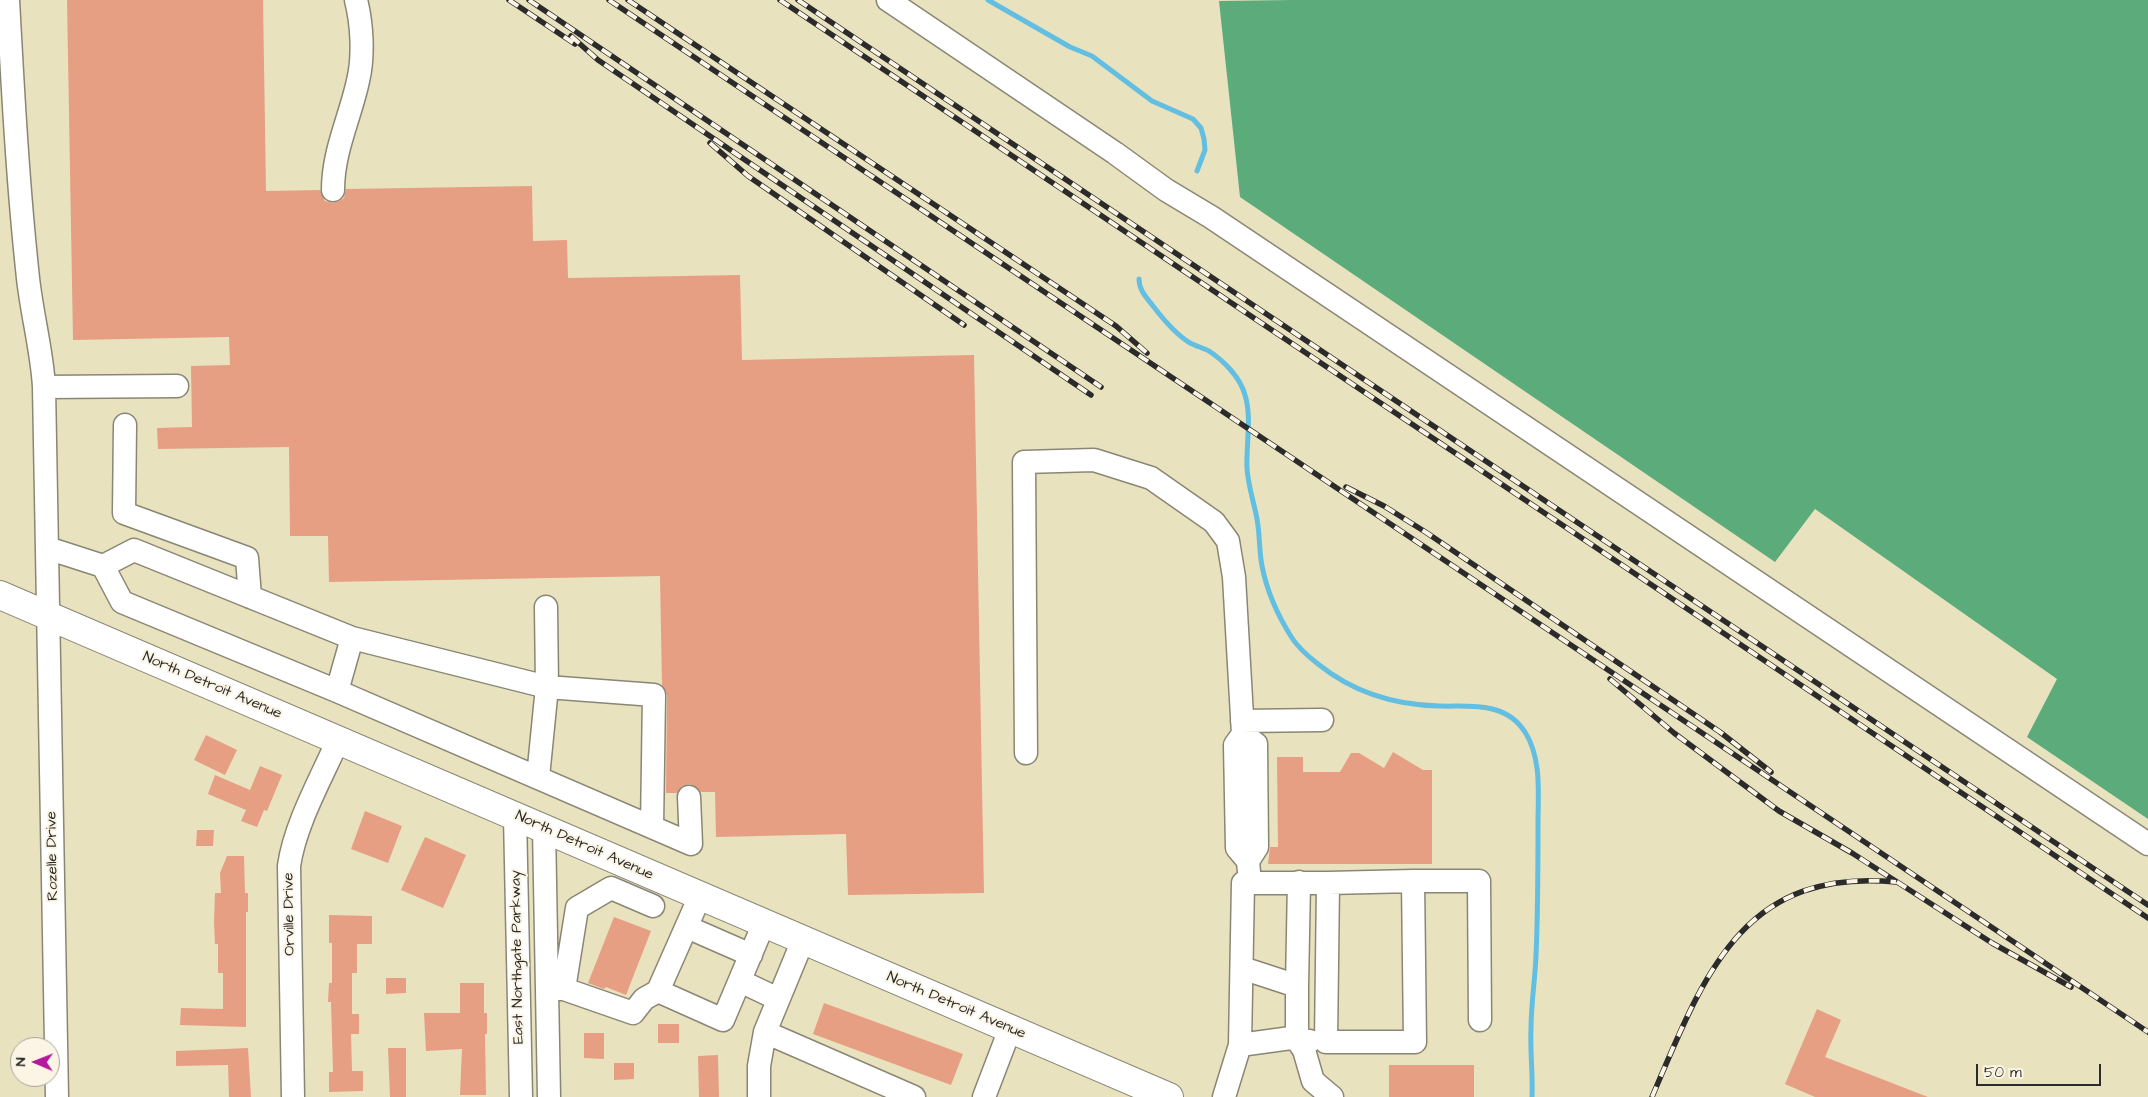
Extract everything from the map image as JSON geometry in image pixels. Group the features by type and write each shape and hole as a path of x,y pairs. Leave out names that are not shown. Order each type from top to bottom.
{"main road":[{"name":"North Detroit Avenue","path":"0,595 544,828 636,884 700,896 1169,1097"}],"street":[{"name":"Rozelle Drive","path":"8,0 22,220 44,388 57,1097"},
{"path":"333,190 337,148 359,79 361,41 356,0"},
{"path":"888,0 1115,153 1166,190 1219,222 2148,844"},
{"path":"44,388 177,386"},
{"path":"125,425 124,513 247,558 250,597"},
{"path":"1026,753 1024,462 1094,460 1151,478 1214,522 1228,542 1234,577 1243,728 1256,744 1257,847 1249,872 1243,883 1240,1045 1224,1097"},
{"path":"46,548 103,566 122,602 337,691 691,844 689,797"},
{"path":"103,566 134,550 352,638 547,687 654,695 652,827"},
{"path":"538,777 547,687 546,607"},
{"path":"337,691 352,638"},
{"path":"1243,728 1322,720"},
{"name":"Orville Drive","path":"293,1097 289,866 292,848 298,832 338,740"},
{"name":"East Northgate Parkway","path":"515,816 521,1097"},
{"name":"East Northgate Parkway","path":"544,828 545,910 555,989 549,1097"},
{"path":"1249,872 1300,882 1479,881 1480,1020"},
{"path":"1300,882 1297,1040 1304,1050 1313,1081 1332,1097"},
{"path":"1240,1045 1291,1038 1326,1042 1415,1042 1413,882"},
{"path":"1326,1042 1328,883"},
{"path":"545,910 577,908 611,888 636,884 654,906"},
{"path":"577,908 555,989 633,1013 644,999 658,991 700,896"},
{"path":"658,991 723,1020 764,923"},
{"path":"687,927 751,955"},
{"path":"759,1097 759,1066 764,1032 803,940"},
{"path":"1242,968 1297,986"},
{"path":"740,981 778,998"},
{"path":"984,1097 1010,1029"},
{"path":"764,1032 914,1097"}],"green space":[{"path":"2148,0 2148,819 2027,737 2057,679 1815,509 1775,562 1240,197 1219,1"}],"building":[{"path":"67,0 263,0 266,191 320,190 325,201 333,203 344,198 346,189 532,186 533,241 567,240 568,278 740,275 742,360 974,355 984,893 848,895 846,834 716,837 715,792 701,792 695,786 689,784 682,786 677,793 666,793 667,695 662,685 660,576 329,582 328,536 290,536 289,447 158,449 157,428 192,427 191,366 230,365 229,337 73,340"},
{"path":"206,735 237,750 225,775 194,760"},
{"path":"1393,752 1423,770 1432,770 1432,864 1268,864 1270,847 1278,847 1277,757 1303,757 1303,772 1340,772 1351,753 1359,753 1384,768"},
{"path":"260,766 282,775 267,811 264,810 257,827 241,821 246,810 208,794 215,775 250,790"},
{"path":"365,811 402,826 388,863 351,849"},
{"path":"197,830 214,830 213,846 196,846"},
{"path":"425,837 466,855 443,908 401,890"},
{"path":"227,856 244,856 245,893 248,893 248,912 246,912 246,1027 180,1025 181,1008 223,1009 223,973 218,973 218,944 215,944 214,923 215,893 221,893 220,873"},
{"path":"329,915 372,916 372,944 357,944 357,973 352,973 352,1014 359,1014 359,1034 351,1034 352,1071 363,1071 363,1091 329,1092 329,1072 333,1072 331,1002 328,1002 329,983 332,983 332,943 329,943"},
{"path":"614,917 651,931 626,995 606,987 604,989 588,983"},
{"path":"386,978 406,978 406,993 386,994"},
{"path":"460,983 484,983 484,1013 487,1013 487,1034 485,1034 486,1095 460,1095 462,1049 426,1051 424,1013 460,1013"},
{"path":"824,1003 963,1054 951,1085 813,1034"},
{"path":"1817,1009 1841,1020 1825,1057 1928,1097 1815,1097 1785,1084"},
{"path":"658,1024 679,1024 679,1043 658,1043"},
{"path":"584,1033 604,1033 604,1059 584,1058"},
{"path":"248,1048 251,1097 229,1097 228,1065 176,1066 176,1051"},
{"path":"388,1048 406,1048 406,1097 390,1097"},
{"path":"718,1055 719,1097 699,1097 698,1056"},
{"path":"614,1063 634,1063 634,1079 614,1080"},
{"path":"1389,1065 1474,1065 1474,1097 1389,1097"}],"waterway":[{"path":"988,0 1070,47 1092,56 1152,101 1193,119 1201,128 1205,150 1197,171"},
{"path":"1139,279 1143,293 1170,326 1190,343 1209,351 1220,360 1231,370 1243,388 1248,412 1248,475 1258,525 1262,566 1274,604 1287,630 1298,646 1311,659 1332,674 1360,690 1375,696 1406,703 1439,706 1475,706 1497,710 1517,722 1530,742 1537,765 1538,777 1538,890 1531,1038 1532,1097"}],"railway":[{"path":"509,0 575,44"},
{"path":"529,0 1101,387"},
{"path":"609,0 2148,1032"},
{"path":"628,0 1116,326 1147,353"},
{"path":"780,0 2148,918"},
{"path":"798,0 2148,905"},
{"path":"571,36 598,60 1091,395"},
{"path":"710,143 748,176 964,325"},
{"path":"1346,487 1384,506 1427,533 1720,732 1771,772"},
{"path":"1610,679 1674,733 1779,811 1852,853 1992,943 2071,987"},
{"path":"1652,1097 1690,1011 1711,973 1735,939 1764,912 1800,893 1843,882 1896,882"}]}
